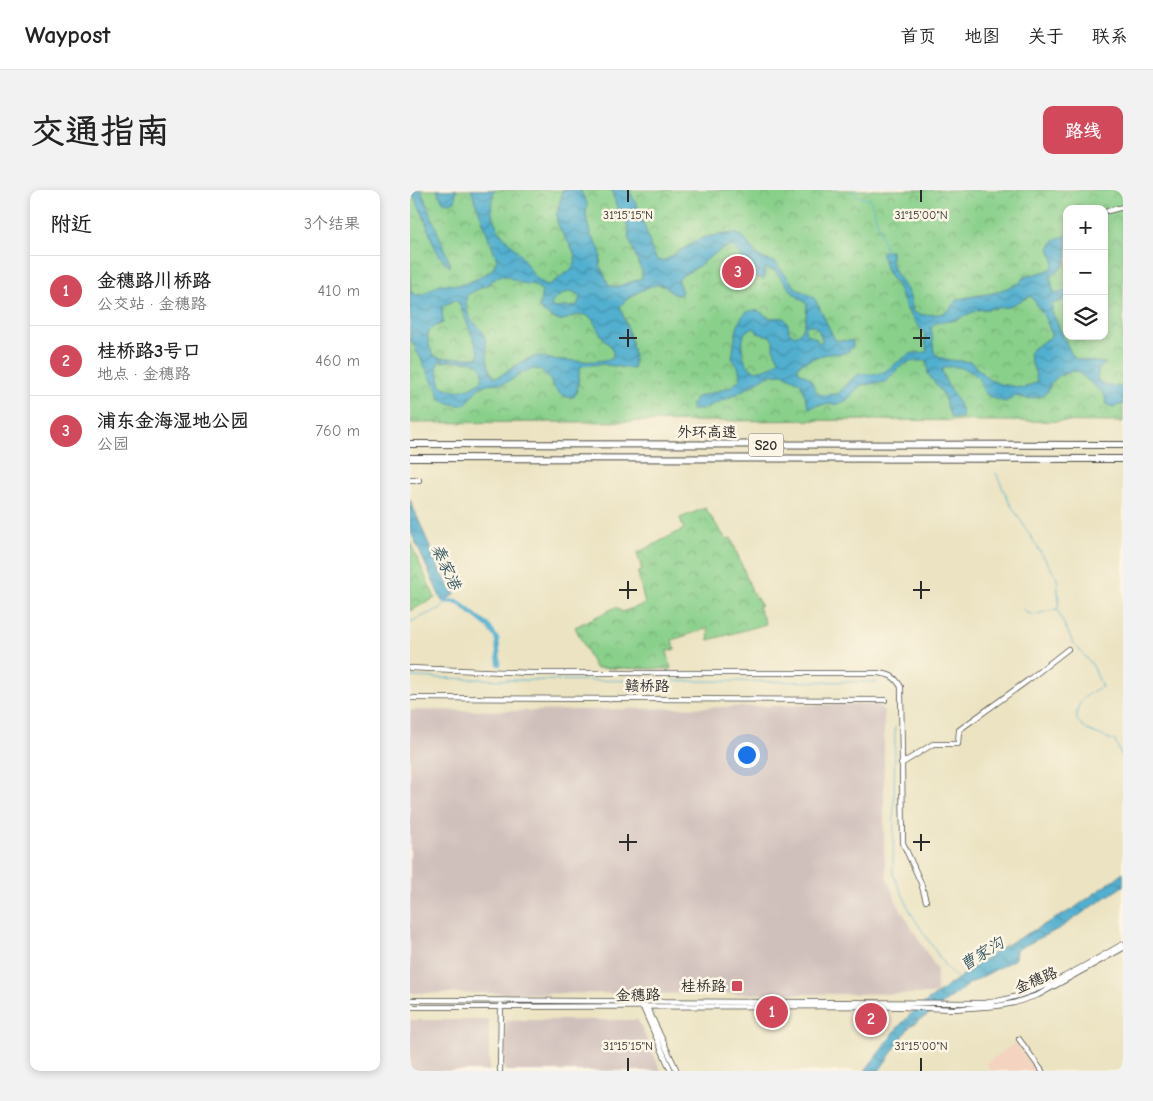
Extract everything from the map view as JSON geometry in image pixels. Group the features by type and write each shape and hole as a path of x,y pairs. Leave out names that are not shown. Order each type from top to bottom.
{"highway":[{"name":"外环高速","path":"410,444 1123,445"},
{"name":"外环高速","path":"410,458 1123,459"}],"street":[{"path":"1108,211 1123,207"},
{"path":"410,480 419,480"},
{"path":"902,764 933,744 958,744 959,730 1068,649"},
{"path":"410,668 530,673 890,674 896,678 901,687 903,843 921,883 926,901"},
{"name":"赣桥路","path":"410,698 885,700"},
{"name":"金穗路","path":"410,1000 644,1004 898,1005 916,1002 998,1001 1033,992 1123,944"},
{"name":"金穗路","path":"898,1005 913,1008 954,1008 997,1006 1014,1003 1038,995 1123,948"},
{"path":"500,1071 501,1001"},
{"path":"644,1004 671,1071"},
{"path":"644,1004 677,1071"},
{"name":"金穗路","path":"410,1007 501,1008 644,1004"},
{"path":"1019,1039 1042,1071"}],"shaded area":[{"path":"877,704 884,711 884,851 887,879 897,903 937,970 937,994 410,993 410,710 529,711"},
{"path":"410,1020 489,1020 489,1071 410,1071"},
{"path":"506,1020 638,1020 661,1071 505,1071"},
{"path":"1015,1043 1036,1071 990,1071 987,1063"}],"green space":[{"path":"410,190 1123,190 1123,422 872,420 410,423"},
{"path":"705,508 726,539 731,538 752,591 761,605 758,607 766,624 709,640 708,628 672,640 675,649 667,651 671,669 595,668 575,627 616,607 622,612 645,604 638,573 642,570 637,553 684,529 680,518"},
{"path":"410,542 435,598 410,611"}],"water":[{"path":"412,190 421,190 450,267 436,250"},
{"path":"437,190 456,190 455,201 450,203 443,202"},
{"path":"471,190 494,190 492,210 495,223 535,276 548,285 570,270 575,262 573,250 559,226 557,217 562,190 580,190 587,203 586,218 591,236 601,255 600,266 609,285 616,287 642,278 642,272 629,239 628,227 616,205 612,190 629,190 640,211 653,254 658,261 665,260 699,239 735,233 742,236 756,254 764,259 775,262 797,289 812,296 835,340 853,341 853,347 847,352 820,356 800,364 798,367 799,372 810,378 816,391 821,395 838,394 854,377 860,374 878,374 884,372 909,354 927,352 924,333 909,314 897,286 888,273 881,252 891,251 892,265 908,292 913,312 921,315 941,314 948,311 957,299 993,293 1018,284 1025,277 1053,267 1054,261 1049,248 1054,241 1063,237 1063,267 1050,276 1054,294 1063,291 1063,300 1052,304 1052,312 1063,336 1063,340 1065,340 1076,359 1104,363 1099,369 1097,379 1109,386 1123,386 1123,404 1113,407 1107,405 1104,394 1078,372 1072,371 1058,376 1042,396 1028,399 1017,396 1005,402 986,394 979,379 971,372 962,368 946,367 942,369 943,375 962,412 962,418 951,418 943,394 928,374 927,361 913,361 896,371 886,382 861,385 846,401 837,404 818,405 809,408 801,383 784,374 769,375 737,394 700,410 692,410 691,405 697,397 731,387 741,378 738,367 732,358 735,335 740,320 745,314 750,311 758,311 770,318 784,318 788,324 789,332 795,336 802,330 805,322 807,304 794,294 775,271 765,268 764,279 758,278 739,265 742,257 732,246 718,252 682,276 678,281 682,292 680,295 673,294 664,286 656,285 639,292 620,306 634,355 633,369 601,364 581,366 574,397 560,394 546,374 536,369 528,370 505,383 485,385 478,389 465,404 452,404 441,400 410,338 410,291 416,295 424,294 440,284 460,285 477,279 492,270 497,260","holes":["499,276 506,276 521,283 535,285 542,291 539,308 550,316 557,320 578,315 588,316 611,347 613,358 598,361 581,361 549,359 536,356 523,361 498,377 494,377 489,367 483,332 470,318 466,301 467,295","572,291 580,296 576,306 555,308 551,306 556,298","1030,296 1047,322 1051,337 1033,348 1029,354 1037,382 1024,388 1000,384 988,379 971,362 950,360 939,357 934,352 931,327 936,323 956,320 977,310 1008,307","458,301 479,353 477,358 440,358 433,355 428,341 428,333 432,328 443,323 442,306","808,325 814,326 820,333 821,343 816,338 806,334 805,329","752,328 757,330 757,333 770,336 779,360 768,368 754,371 744,358 742,348 745,332","438,362 477,363 482,369 482,380 467,389 452,390 446,388 441,385 437,367"]},
{"path":"410,500 441,573 455,595 442,601 410,530"},
{"name":"曹家沟","path":"1123,873 1123,886 1060,928 1016,950 1015,959 969,984 931,1013 910,1026 879,1071 865,1071 899,1026 915,1010 999,949 1073,909"}],"waterway":[{"path":"851,190 860,197 871,200 886,252"},
{"path":"996,473 1009,502 1057,578 1059,603 1057,609"},
{"name":"秦家港","path":"443,594 446,601 458,602 488,626 497,639 499,664"},
{"path":"410,622 441,608 446,601"},
{"path":"1023,609 1025,612 1033,615 1057,609 1072,641 1093,666 1102,687 1091,692 1083,699 1078,708 1077,720 1087,730 1115,741 1123,759"},
{"path":"410,677 503,680 877,682"},
{"path":"895,727 893,874 911,913 945,966 957,978"}],"place":[{"name":"浦东金海湿地公园","path":"738,272"},
{"name":"桂桥路","path":"737,986"},
{"name":"金穗路川桥路","path":"772,1012"},
{"name":"桂桥路3号口","path":"871,1019"}]}
